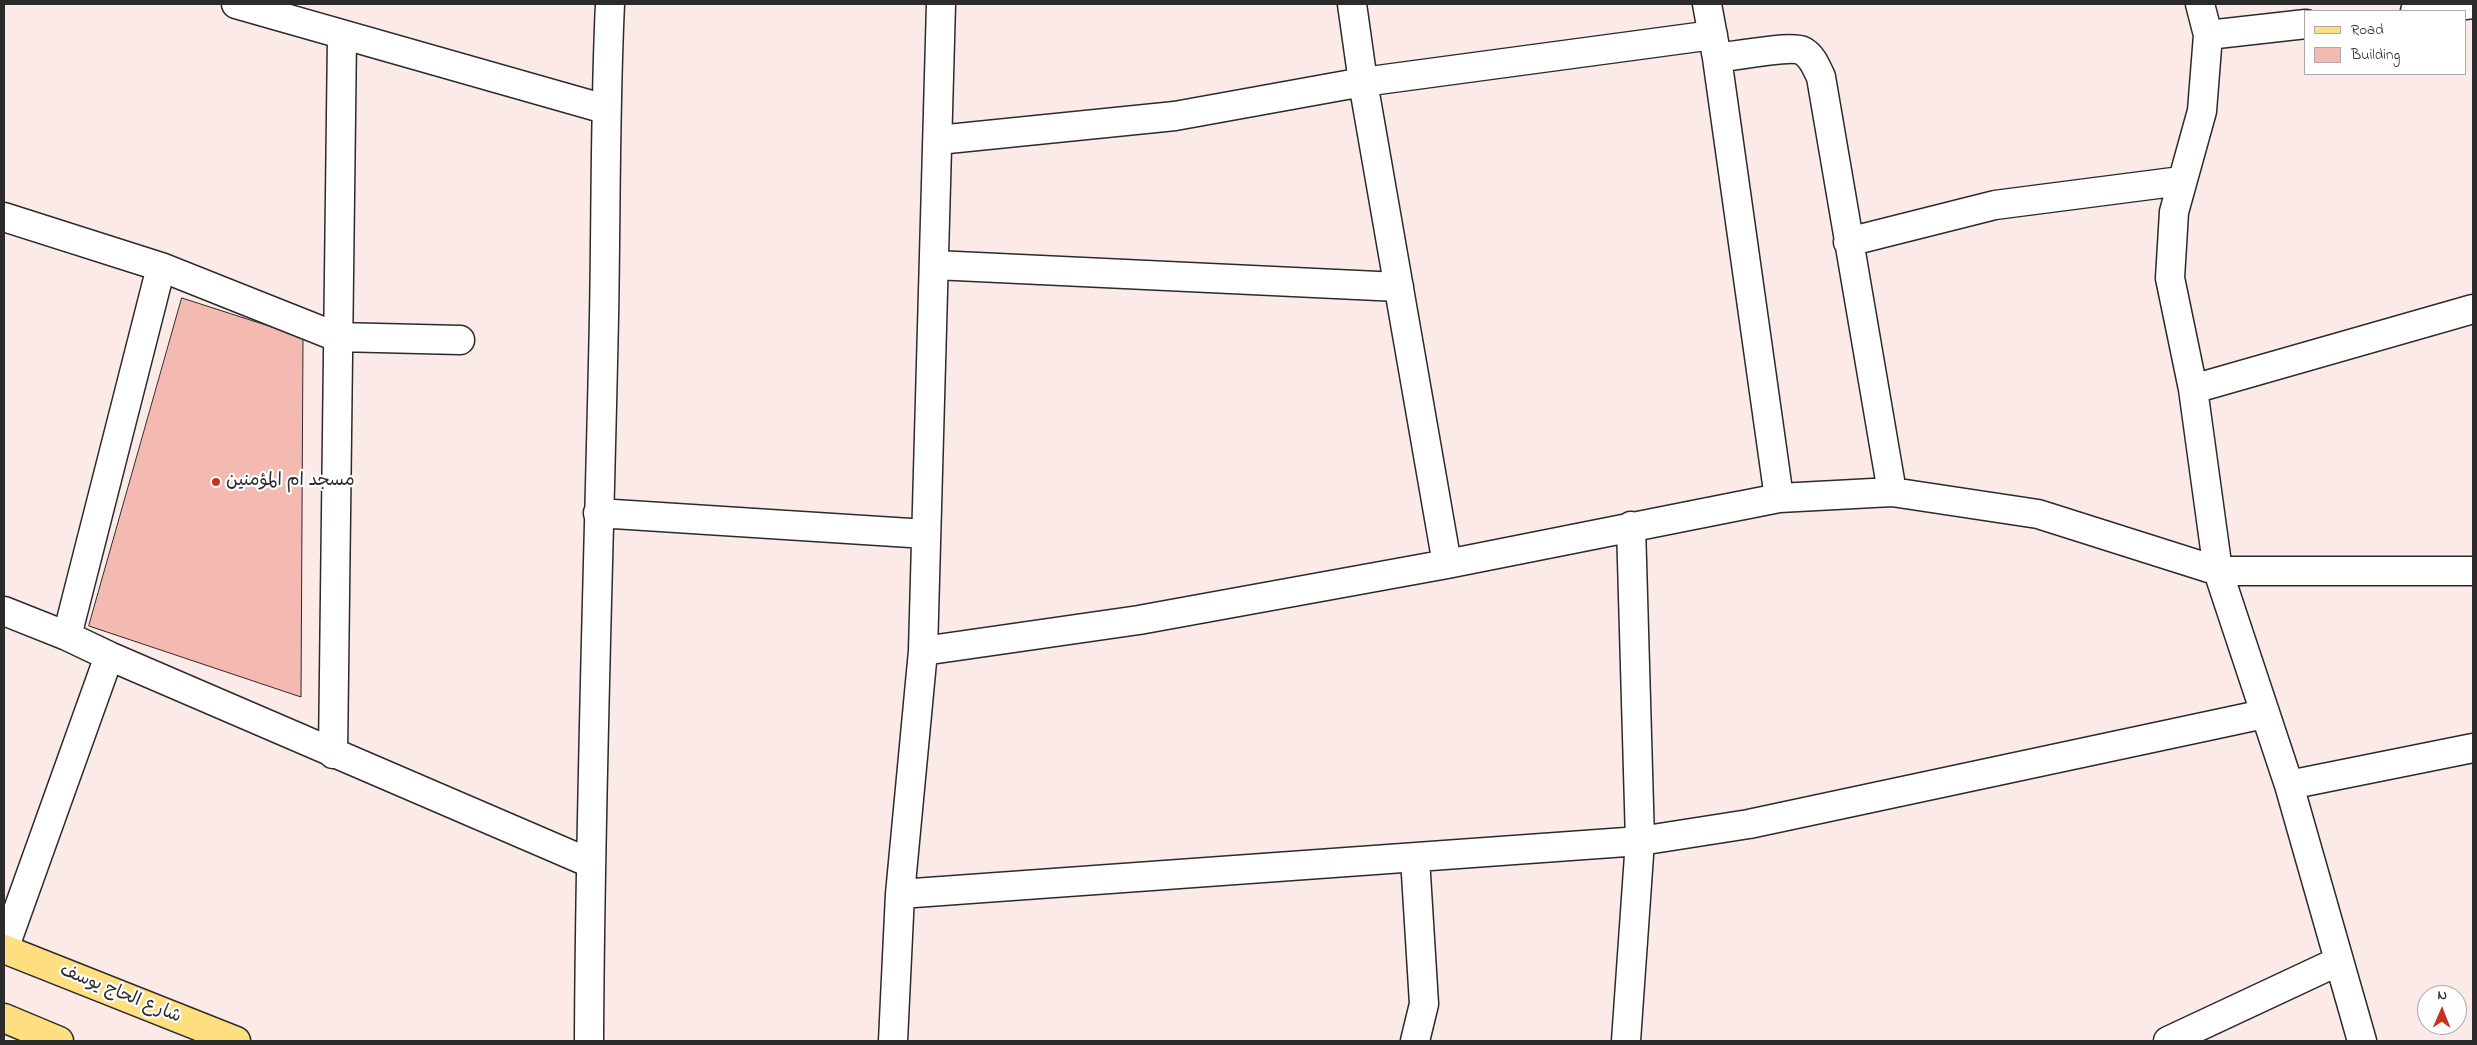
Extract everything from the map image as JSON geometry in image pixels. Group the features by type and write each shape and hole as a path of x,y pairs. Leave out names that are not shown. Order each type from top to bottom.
{"main road":[{"name":"شارع الحاج يوسف","path":"4,949 236,1041"},
{"path":"4,1018 59,1041"}],"street":[{"path":"236,4 605,110"},
{"path":"589,1041 590,863 604,316 605,110 610,4"},
{"path":"893,1041 900,894 923,651 941,4"},
{"path":"1352,4 1363,82 1447,564"},
{"path":"1707,4 1715,46 1779,498"},
{"path":"2200,4 2208,36 2202,111 2181,181 2174,212 2170,278 2193,389 2218,571 2288,785 2362,1041"},
{"path":"2434,10 2472,8"},
{"path":"2208,36 2304,24"},
{"path":"332,754 342,36"},
{"path":"938,140 1175,116 1363,82 1715,46 1801,50 1812,57 1821,77 1892,492"},
{"path":"1848,242 1995,205 2181,181"},
{"path":"4,217 161,268 337,337 460,340"},
{"path":"935,265 1399,287"},
{"path":"67,636 161,268"},
{"path":"2193,389 2473,308"},
{"path":"923,651 1139,620 1447,564 1779,498 1892,492 2038,514 2218,571 2473,571"},
{"path":"598,512 926,534"},
{"path":"1626,1041 1640,841 1631,526"},
{"path":"4,611 67,636 332,754 590,863"},
{"path":"4,949 109,656"},
{"path":"900,894 1640,841 1750,824 2264,714"},
{"path":"2288,785 2473,748"},
{"path":"1414,1041 1424,1004 1415,858"},
{"path":"2173,1040 2210,1020 2339,961"}],"building":[{"name":"مسجد ام المؤمنين","path":"182,298 303,337 301,697 89,626"}],"place":[{"name":"مسجد ام المؤمنين","path":"216,482"}]}
